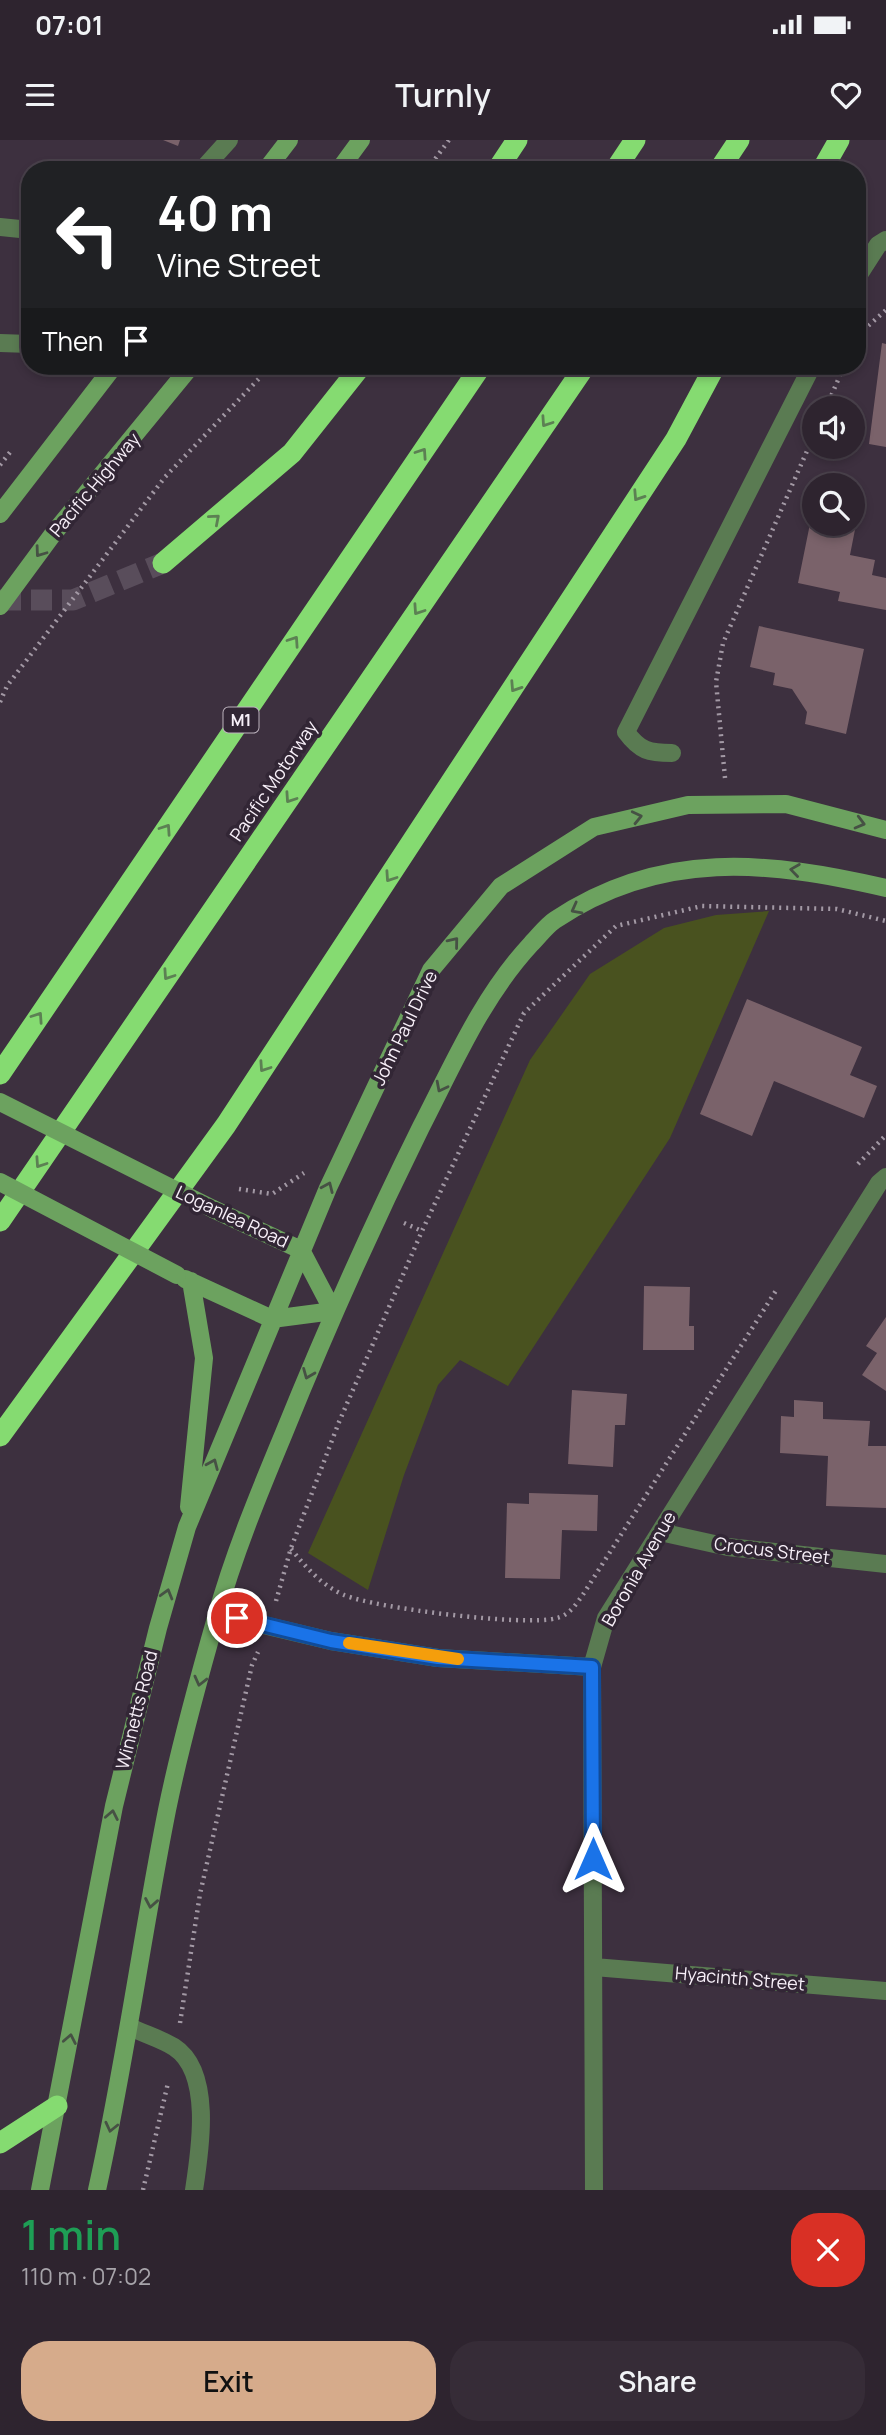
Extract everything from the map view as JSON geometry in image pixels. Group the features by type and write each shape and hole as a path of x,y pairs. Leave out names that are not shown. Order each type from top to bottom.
{"highway":[{"path":"504,161 517,140"},
{"path":"621,161 635,140"},
{"path":"725,161 739,140"},
{"path":"827,161 839,140"},
{"path":"163,563 292,453 354,375"},
{"name":"M1","path":"0,1074 475,375"},
{"name":"Pacific Motorway","path":"0,1221 579,375"},
{"path":"0,1436 233,1113 668,450 710,375"},
{"path":"0,2143 57,2106"}],"main road":[{"path":"273,161 289,140"},
{"path":"346,161 361,140"},
{"path":"0,514 107,375"},
{"name":"Pacific Highway","path":"0,606 53,534 184,375"},
{"name":"John Paul Drive","path":"301,1250 431,970 501,886 594,827 688,805 786,804 886,830"},
{"path":"97,2190 130,2027 168,1807 217,1614 268,1473 333,1311 379,1211 480,1011 513,964 553,921 628,882 690,868 740,865 797,870 886,888"},
{"name":"Loganlea Road","path":"0,1102 301,1250 333,1311"},
{"path":"0,1182 184,1278 272,1319 333,1311"},
{"name":"Winnetts Road","path":"40,2190 114,1806 158,1628 187,1527 301,1250"},
{"path":"184,1278 204,1358 187,1527"}],"street":[{"path":"210,161 229,140"},
{"path":"0,227 21,229"},
{"path":"866,264 878,245 886,240"},
{"path":"0,343 21,344"},
{"path":"672,754 650,753 637,747 626,732 807,375"},
{"name":"Boronia Avenue","path":"594,2190 592,1667 606,1618 886,1177"},
{"name":"Crocus Street","path":"660,1532 728,1547 886,1564"},
{"path":"217,1614 331,1641 438,1658 592,1667"},
{"name":"Hyacinth Street","path":"594,1967 886,1991"},
{"path":"130,2027 176,2048 194,2068 201,2101 194,2190"}],"path":[{"path":"433,161 449,140"},
{"path":"866,328 886,310"},
{"path":"0,702 7,686 165,477 262,375"},
{"path":"831,396 840,375"},
{"path":"736,805 725,777 716,682 723,643 804,459"},
{"path":"279,1584 339,1422 422,1231 524,1013 616,926 702,906 837,909 886,922"},
{"path":"850,1176 865,1153 886,1135"},
{"path":"231,1188 272,1194 304,1174"},
{"path":"291,1548 313,1576 344,1595 496,1619 559,1618 570,1611 584,1593 783,1280"},
{"path":"143,2190 176,2048 200,1894 252,1665"}],"green space":[{"path":"769,911 670,1138 508,1386 460,1360 438,1385 404,1475 368,1590 308,1553 530,1060 590,974 664,928 716,915"}],"building":[{"path":"163,140 180,140 178,146"},
{"path":"882,343 886,344 886,447 869,444"},
{"path":"808,536 854,536 850,555 875,560 872,575 886,578 886,610 838,601 840,592 798,583"},
{"path":"759,626 864,649 846,734 805,724 807,712 792,689 773,685 775,673 750,667"},
{"path":"747,999 862,1047 850,1075 877,1086 864,1118 774,1081 752,1136 700,1114"},
{"path":"644,1286 690,1287 689,1326 694,1326 694,1350 643,1350"},
{"path":"886,1317 886,1391 862,1375 877,1353 866,1346"},
{"path":"572,1390 627,1394 625,1425 615,1425 613,1467 568,1464"},
{"path":"794,1400 823,1402 823,1419 870,1421 868,1446 886,1446 886,1508 826,1506 828,1456 780,1453 781,1416 794,1417"},
{"path":"529,1493 598,1495 597,1531 562,1530 560,1579 505,1578 507,1503 529,1504"}],"tunnel":[{"path":"0,600 73,600 163,563"}],"slow traffic":[{"path":"349,1643 458,1659"}],"route":[{"path":"237,1618 331,1641 438,1658 592,1667 593,1859"}]}
